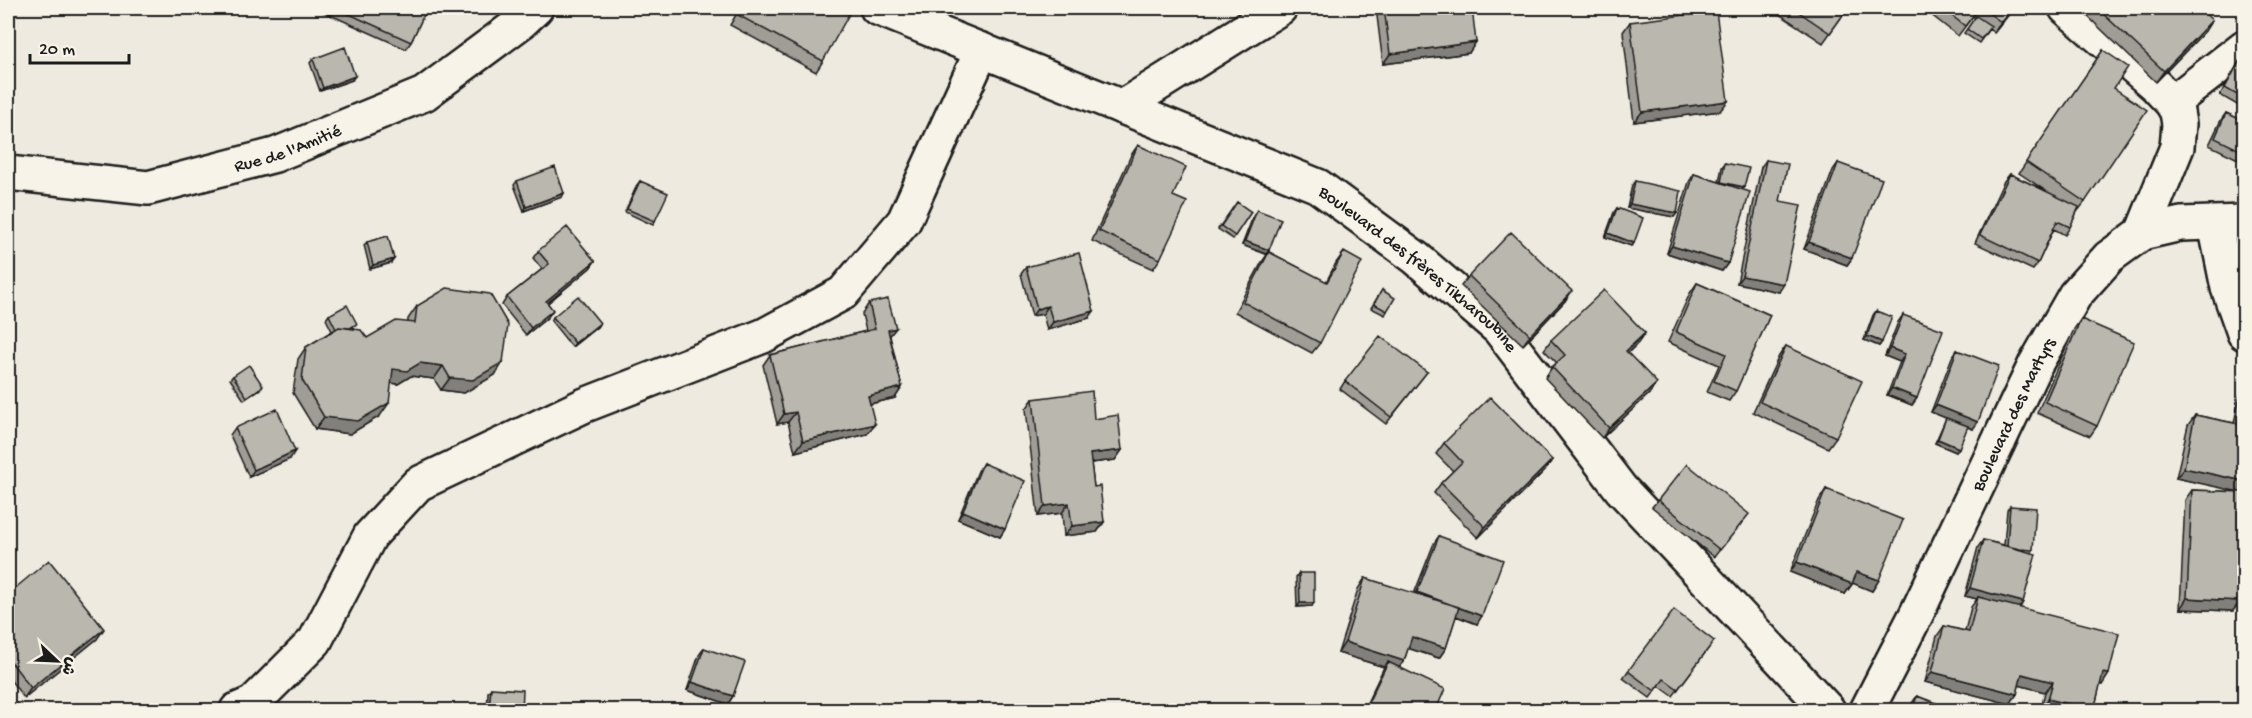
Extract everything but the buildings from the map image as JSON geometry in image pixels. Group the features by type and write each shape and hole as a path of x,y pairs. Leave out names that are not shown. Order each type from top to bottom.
{"street":[{"name":"Rue de l'Amitié","path":"8,173 148,188 275,155 424,94 521,22 536,8"},
{"name":"Boulevard des frères Tikharoubine","path":"877,8 1318,186 1416,258 1499,329 1621,489 1828,711"},
{"path":"1122,107 1280,8"},
{"path":"2066,8 2156,86 2172,103 2176,112 2179,124 2177,147 2142,233"},
{"path":"2172,103 2244,47"},
{"path":"237,711 253,703 315,641 370,536 417,484 585,405 763,336 843,292 904,221 982,50"},
{"path":"2230,223 2228,288 2244,333"},
{"name":"Boulevard des Martyrs","path":"1867,711 1916,615 2035,365 2075,295 2109,257 2142,233 2181,224 2230,223"}]}
